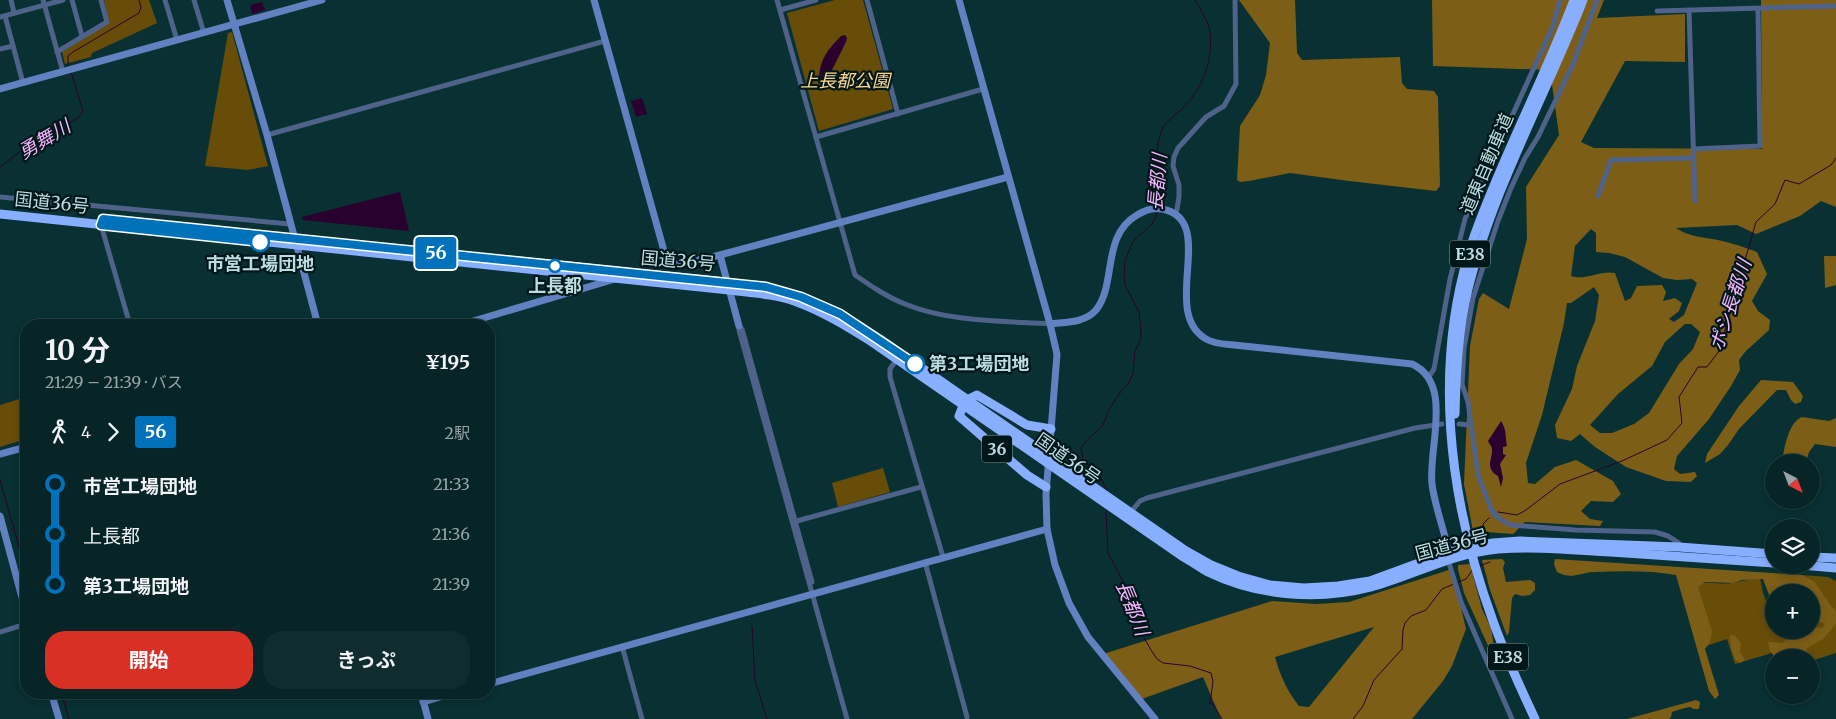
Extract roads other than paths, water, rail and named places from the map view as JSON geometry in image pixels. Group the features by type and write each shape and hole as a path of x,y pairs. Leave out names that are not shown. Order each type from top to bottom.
{"highway":[{"name":"道東自動車道","path":"1535,719 1504,650 1484,594 1465,526 1454,464 1449,392 1452,341 1460,290 1474,237 1492,189 1543,76 1574,0"},
{"name":"道東自動車道","path":"1465,526 1457,462 1456,400 1457,358 1467,291 1482,240 1500,192 1572,28 1582,0"},
{"name":"国道36号","path":"0,208 102,222"},
{"name":"国道36号","path":"0,214 102,222 626,273 728,286"},
{"name":"国道36号","path":"295,242 616,279 766,287 801,297 840,314 898,357 1182,556 1208,571 1234,582 1268,591 1304,595 1338,593 1371,587 1493,543 1520,541 1679,547 1765,553"},
{"name":"36","path":"1046,482 1027,475 959,416 965,403 977,395 1027,425 1052,430"},
{"name":"国道36号","path":"965,403 1186,551 1211,565 1238,576 1270,584 1304,588 1338,586 1370,580 1449,558 1496,549 1548,548 1765,562"},
{"path":"1820,557 1836,558"},
{"path":"1820,567 1836,568"}],"street":[{"path":"11,0 14,13"},
{"path":"24,83 2,17 43,3 63,0"},
{"path":"72,0 82,36"},
{"path":"57,52 107,22 101,0"},
{"path":"165,0 176,40"},
{"path":"194,0 204,33"},
{"path":"227,0 267,135 316,319"},
{"path":"0,89 322,0"},
{"path":"594,0 666,258 673,264 681,264 720,255 1008,177"},
{"path":"777,0 855,275 882,292 906,305 941,314 1050,324 1080,320 1096,310 1104,292 1113,251 1122,228 1132,217 1142,211 1155,208 1164,209 1176,215 1184,224 1188,235 1186,292 1189,317 1196,330 1208,340 1234,346 1412,364 1420,367 1436,395 1438,424 1432,482 1435,504 1449,558 1461,602 1512,719"},
{"path":"780,10 816,0"},
{"path":"867,0 898,114"},
{"path":"960,0 1057,354 1052,430 1046,482 1047,529 1055,565 1073,612 1094,645 1155,719"},
{"path":"1176,215 1179,197 1173,166 1178,148 1206,117 1224,106 1236,84 1235,0"},
{"path":"1428,378 1434,369 1450,278 1464,219 1553,26 1560,0"},
{"path":"1597,0 1587,29 1561,89 1511,188 1482,265 1467,325 1462,384 1468,402 1478,475 1495,515 1511,525 1575,530 1655,532 1674,538 1679,543 1679,547"},
{"path":"43,3 64,72"},
{"path":"1657,11 1836,6"},
{"path":"1694,149 1760,146 1758,8"},
{"path":"1689,10 1695,201"},
{"path":"267,135 605,41"},
{"path":"0,49 13,46"},
{"path":"816,137 983,89"},
{"path":"1598,196 1611,160 1693,158"},
{"path":"0,197 290,224"},
{"path":"102,222 128,319"},
{"path":"720,255 739,326 738,330 794,522 847,719"},
{"path":"480,319 616,279 626,273"},
{"path":"898,357 890,369 890,377 943,557"},
{"path":"1130,513 1140,501 1147,498 1396,433 1438,424"},
{"path":"1459,424 1472,425"},
{"path":"0,454 20,449"},
{"path":"794,522 922,487"},
{"path":"0,516 20,590"},
{"path":"495,682 813,592 1047,529"},
{"path":"1575,530 1584,544"},
{"path":"925,562 967,717"},
{"path":"0,632 20,626"},
{"path":"622,646 642,719"},
{"path":"52,699 59,719"},
{"path":"422,699 428,719"},
{"path":"423,702 433,699"}],"waterway":[{"name":"勇舞川","path":"68,66 68,56 73,52 139,13 141,7 139,0"},
{"name":"長都川","path":"1157,206 1157,148 1162,130 1166,123 1186,105 1198,88 1203,79 1209,58 1209,27 1195,0"},
{"name":"勇舞川","path":"0,167 29,145 78,118 83,111 71,72"},
{"name":"ポシ長都川","path":"1498,512 1517,515 1560,484 1622,461 1667,440 1682,423 1679,397 1698,367 1707,367 1719,351 1756,222 1775,204 1785,180 1799,184 1831,165 1836,158"},
{"name":"長都川","path":"1107,491 1100,476 1083,459 1081,448 1102,427 1110,408 1133,374 1135,351 1141,339 1141,332 1139,312 1125,285 1125,261 1133,241 1151,225 1156,217 1156,212"},
{"name":"勇舞川","path":"0,480 20,550"},
{"name":"長都川","path":"1106,511 1108,553 1126,587 1133,618 1157,659 1163,663 1190,666 1211,673 1213,682 1210,703 1213,704 1222,719"},
{"name":"ポシ長都川","path":"1484,529 1483,524 1489,518"},
{"name":"ポシ長都川","path":"1479,566 1490,562"},
{"name":"ポシ長都川","path":"1458,582 1466,579 1473,569"},
{"name":"ポシ長都川","path":"1353,719 1363,706 1374,680 1402,649 1405,623 1411,616 1426,610 1442,589 1454,584"},
{"path":"752,626 755,681 767,719"},
{"name":"勇舞川","path":"63,699 69,719"}],"place":[{"name":"市営工場団地","path":"260,242"},
{"name":"上長都","path":"555,266"},
{"name":"第3工場団地","path":"915,364"}],"park label":[{"name":"上長都公園","path":"845,81"}]}
